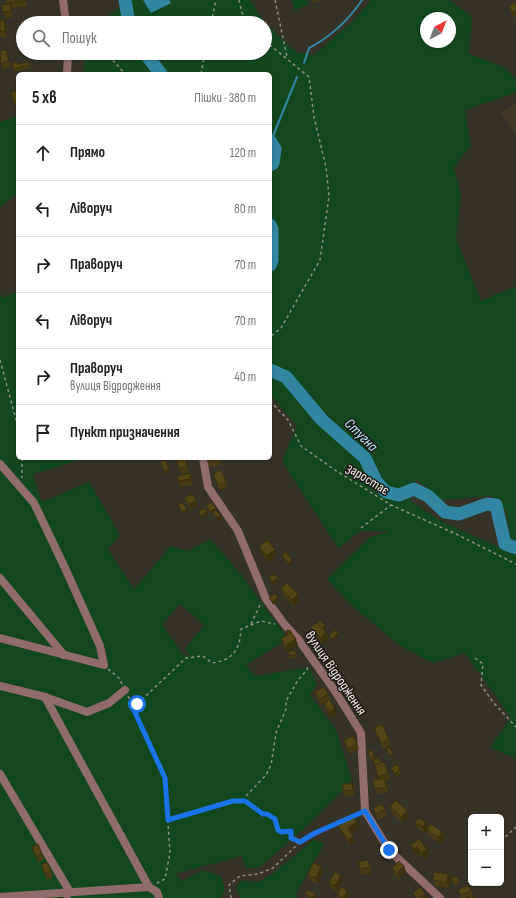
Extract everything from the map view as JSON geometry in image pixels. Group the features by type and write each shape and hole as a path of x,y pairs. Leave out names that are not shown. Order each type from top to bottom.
{"street":[{"path":"62,0 65,16"},
{"path":"67,72 68,60"},
{"name":"вулиця Відродження","path":"203,460 208,487 238,531 266,599 285,625 298,639 335,691 361,733 365,811 389,850 440,898"},
{"path":"0,464 34,503 100,646 104,665 64,656 0,638"},
{"path":"0,578 64,656"},
{"path":"0,686 45,697 87,712 110,703 125,690"},
{"path":"45,697 149,886 157,892 159,898"},
{"path":"0,774 70,892"},
{"path":"0,897 149,886"},
{"path":"63,898 70,892"}],"path":[{"path":"213,16 216,0"},
{"path":"239,0 242,13 244,16"},
{"path":"275,0 287,58"},
{"path":"272,46 308,77 314,117 326,167 329,196 320,260 280,328 272,335"},
{"path":"113,60 123,72"},
{"path":"201,72 204,60"},
{"path":"0,360 16,420"},
{"name":"заростає","path":"272,403 288,420 301,446 335,470 391,506 456,534 516,564"},
{"path":"22,460 22,489"},
{"path":"361,528 391,506"},
{"path":"251,624 259,605 266,599"},
{"path":"133,708 186,658 203,656 212,663 223,661 234,652 240,643 240,630 261,621 285,625"},
{"path":"475,658 483,664 481,685 493,702 516,727"},
{"path":"104,665 118,678 125,690 165,778 170,853 165,879 149,886"},
{"path":"245,801 246,796 266,775 271,765 276,733 286,709 286,701 298,680 307,670 308,665"},
{"path":"168,820 224,803 245,801 263,814 267,814 275,819 278,830 281,832 291,831 291,838 300,842"},
{"path":"232,898 229,885 240,876 258,874 273,868 300,842 315,833 365,811"},
{"path":"504,838 516,827"}],"shaded area":[{"path":"516,104 516,134 501,113"}],"green space":[{"path":"128,0 250,0 260,16 109,16"},
{"path":"291,0 308,0 309,4 295,10"},
{"path":"371,0 450,0 472,17 469,54 504,67 516,79 516,93 465,110 471,145 454,168 461,195 456,239 481,301 516,286 516,541 511,540 505,509 491,496 441,500 416,479 410,501 443,522 516,555 516,759 490,747 511,718 465,653 433,663 399,645 350,604 327,579 370,537 391,531 360,531 338,548 282,461 297,426 272,396 272,72 84,72 85,60 272,60 272,30 296,52 314,55 354,20"},
{"path":"16,117 16,195 0,207 0,122"},
{"path":"0,292 2,298 16,292 16,460 80,460 33,474 42,502 89,482 120,535 108,549 134,589 171,546 188,551 210,539 240,573 288,639 246,665 255,676 309,667 317,684 310,695 336,730 352,780 308,825 259,868 246,868 242,856 175,874 183,881 202,870 221,876 225,890 221,898 0,898","holes":["180,604 204,625 185,649 190,657 182,653 162,625"]},
{"path":"314,839 324,844 296,893 298,898 240,898 236,887 241,881 259,882 275,872"}],"water":[{"path":"143,0 169,0 171,3 151,13"}],"building":[{"path":"6,0 25,0 25,1 6,3"},
{"path":"516,1 516,16 509,7"},
{"path":"10,4 11,11 3,12 2,5"},
{"path":"0,20 4,20 5,32 0,31"},
{"path":"6,50 9,61 1,64 0,51"},
{"path":"18,62 18,64 29,62 29,65 13,69 12,63"},
{"path":"16,91 16,104 15,104 11,93"},
{"path":"165,460 169,469 164,471 160,462"},
{"path":"177,460 186,460 187,466 179,468"},
{"path":"221,470 226,481 218,485 213,474"},
{"path":"190,473 191,479 178,481 177,476"},
{"path":"192,494 196,500 189,504 185,498"},
{"path":"182,502 187,509 182,512 178,505"},
{"path":"211,502 216,508 211,511 206,506"},
{"path":"204,508 207,512 201,516 198,512"},
{"path":"216,510 221,516 218,518 213,512"},
{"path":"268,540 275,550 266,556 259,546"},
{"path":"286,552 292,560 288,563 282,555"},
{"path":"274,574 278,578 272,582 269,578"},
{"path":"287,583 298,594 292,600 281,588"},
{"path":"275,593 278,598 272,602 269,598"},
{"path":"320,621 325,625 322,628 317,624"},
{"path":"316,623 326,632 321,638 311,628"},
{"path":"287,630 291,631 288,634 286,633"},
{"path":"335,630 338,633 332,639 329,636"},
{"path":"291,632 296,639 286,646 281,639"},
{"path":"289,651 296,651 296,655 289,655"},
{"path":"324,687 328,694 319,699 315,692"},
{"path":"329,699 335,708 330,712 324,703"},
{"path":"382,724 389,739 381,743 374,728"},
{"path":"353,736 357,743 348,749 344,741"},
{"path":"389,747 393,753 390,755 386,749"},
{"path":"372,750 375,756 370,758 368,751"},
{"path":"379,758 381,763 375,765 373,760"},
{"path":"384,762 388,773 378,777 375,765"},
{"path":"397,764 400,770 395,774 391,768"},
{"path":"385,778 386,787 375,789 373,780"},
{"path":"352,783 353,790 343,791 343,784"},
{"path":"395,800 407,810 401,817 390,807"},
{"path":"382,804 385,810 376,814 373,808"},
{"path":"353,816 357,822 348,828 353,836 348,840 338,826"},
{"path":"418,818 426,822 423,827 415,823"},
{"path":"431,824 442,832 438,838 427,829"},
{"path":"419,839 427,849 422,853 417,847 414,849 411,845"},
{"path":"38,844 42,854 36,857 32,847"},
{"path":"368,860 370,867 360,869 358,862"},
{"path":"399,861 404,866 397,873 392,868"},
{"path":"47,862 51,871 45,874 41,865"},
{"path":"313,863 321,866 316,878 308,875"},
{"path":"335,872 341,875 335,886 329,882"},
{"path":"434,872 448,874 447,883 433,880"},
{"path":"452,877 458,877 458,882 453,883"},
{"path":"468,885 471,891 461,895 458,890"},
{"path":"341,887 347,890 344,898 337,895"},
{"path":"420,887 425,894 420,898 417,898 413,893"},
{"path":"307,890 315,893 313,898 305,894"},
{"path":"472,895 474,898 466,898"}],"waterway":[{"name":"Стугна","path":"125,0 128,16"},
{"path":"304,63 309,48 339,27 351,15 362,0"},
{"name":"Стугна","path":"150,60 159,72"},
{"path":"272,139 297,77"},
{"name":"Стугна","path":"272,144 275,149 272,164"},
{"name":"Стугна","path":"272,229 272,260"},
{"name":"Стугна","path":"272,371 286,377 322,420 365,458 376,481 386,492 399,495 414,489 428,496 445,512 459,514 487,504 496,505 505,544 516,548"}],"route":[{"path":"137,704 133,708 165,778 168,820 233,801 245,801 263,814 267,814 275,819 278,830 281,832 288,830 291,831 291,838 300,842 315,833 365,811 389,850"}]}
